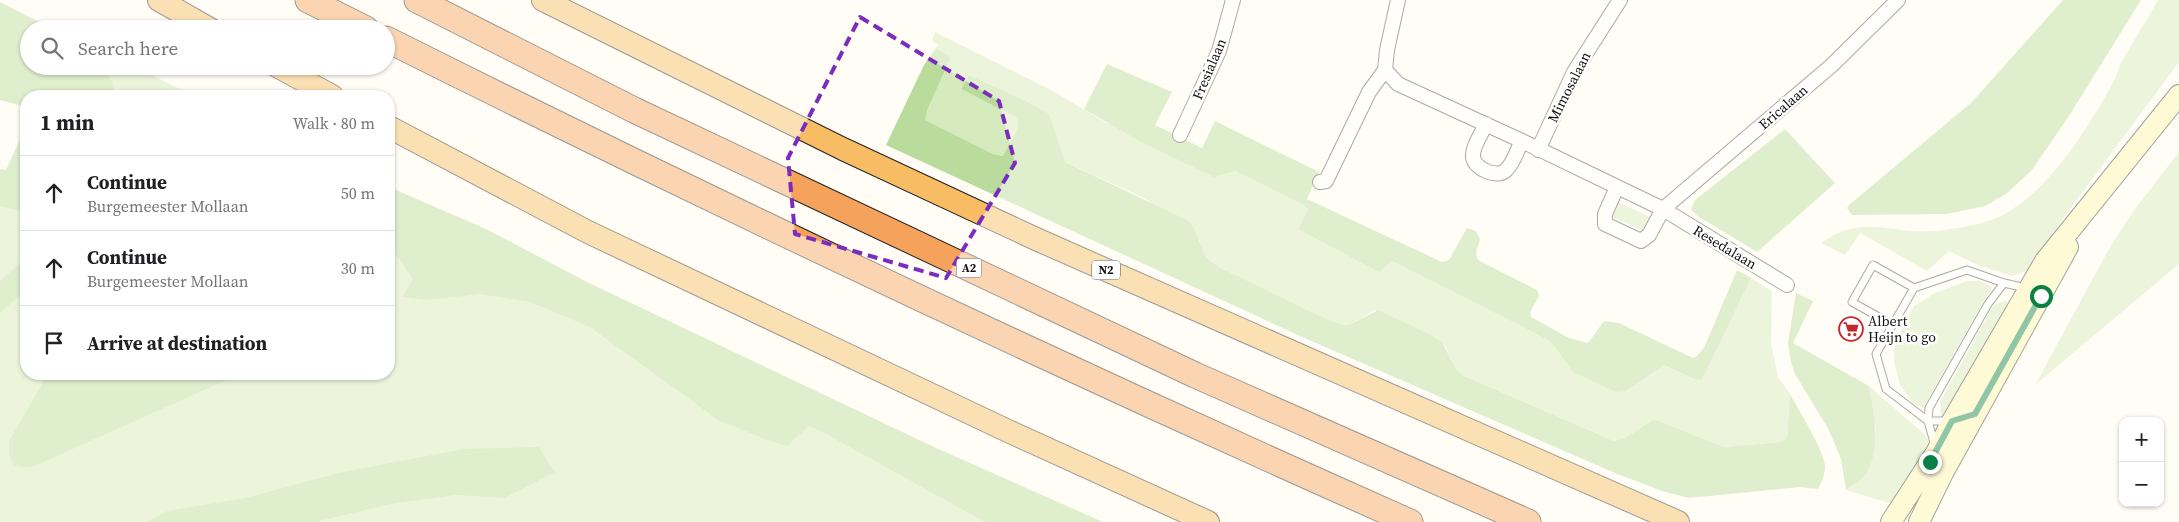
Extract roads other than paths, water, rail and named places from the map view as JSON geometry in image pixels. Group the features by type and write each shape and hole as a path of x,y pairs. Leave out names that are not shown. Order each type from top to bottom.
{"highway":[{"path":"159,0 194,20"},
{"path":"308,0 348,20"},
{"name":"A2","path":"417,0 634,110 1186,370 1528,522"},
{"name":"N2","path":"543,0 843,149 1036,239 1678,522"},
{"path":"395,44 629,161 1192,426 1410,522"},
{"path":"294,75 321,90"},
{"path":"395,130 588,232 1008,431 1208,522"}],"main road":[{"path":"1919,522 1964,418 2035,292 2045,261 2179,95"},
{"path":"1899,519 1937,451 1964,418"}],"street":[{"name":"Fresialaan","path":"1180,135 1219,51 1233,0"},
{"path":"1320,182 1326,181 1369,92 1385,70 1387,50 1398,0"},
{"name":"Mimosalaan","path":"1538,150 1574,72 1620,0"},
{"name":"Ericalaan","path":"1663,210 1831,66 1898,0"},
{"name":"Resedalaan","path":"1385,70 1398,84 1522,141 1663,210 1787,285"},
{"path":"1486,124 1473,153 1473,159 1476,165 1494,174 1501,174 1507,170 1522,141"},
{"path":"1617,188 1605,214 1605,224 1640,240 1649,235 1663,210"}],"lane":[{"path":"1893,325 1852,302 1860,287 1873,265 1914,288"},
{"path":"1964,418 1928,421 1886,389 1876,354 1914,288 1967,270 2035,292"},
{"path":"1937,451 1928,421 1929,408 1988,304 2004,283"}],"place":[{"name":"Albert Heijn to go","path":"1851,329"}]}
